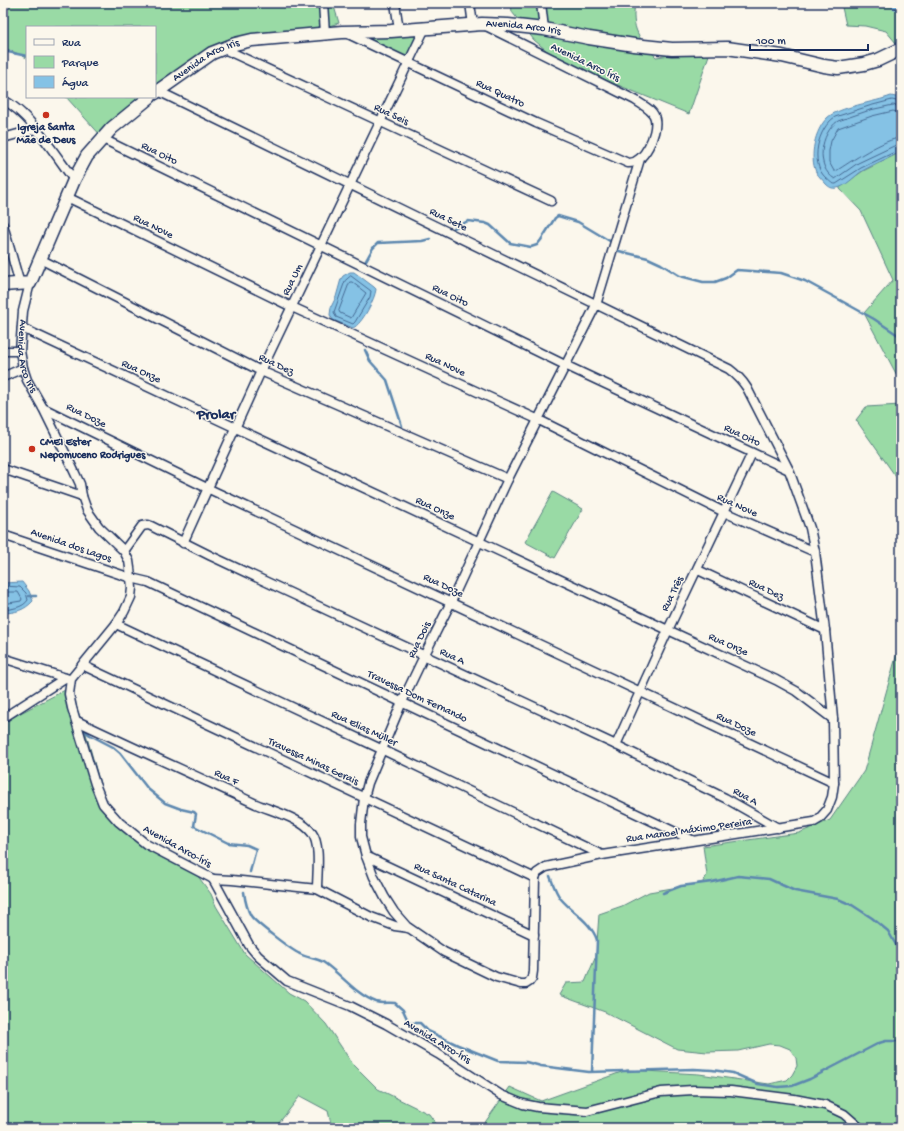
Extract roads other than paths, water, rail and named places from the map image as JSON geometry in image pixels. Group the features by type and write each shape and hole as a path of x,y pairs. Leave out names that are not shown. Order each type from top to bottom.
{"street":[{"path":"323,3 325,33"},
{"path":"395,3 399,30"},
{"path":"470,3 478,25"},
{"path":"541,3 544,29"},
{"name":"Avenida Arco Iris","path":"156,92 201,60 222,48 252,40 342,32 478,25 508,25 544,29 634,45 672,49 727,48 782,56 838,68 878,60 901,49"},
{"name":"Avenida Arco Íris","path":"478,25 636,100 651,111 656,118 654,135 647,150 640,159"},
{"name":"Rua Um","path":"183,543 261,370 425,28"},
{"name":"Rua Quatro","path":"342,32 536,123 628,163 633,163 640,159"},
{"name":"Rua Seis","path":"222,48 551,201"},
{"name":"Rua Sete","path":"156,94 350,185 729,369"},
{"name":"Avenida Arco Iris","path":"124,551 106,535 87,510 78,479 43,408 27,380 20,351 25,283 40,258 74,180 87,156 112,128 148,98"},
{"path":"3,100 14,105 22,113 36,129 74,180"},
{"path":"3,138 36,129"},
{"name":"Rua Oito","path":"103,139 565,365 789,470"},
{"name":"Rua Dois","path":"409,928 394,912 385,898 374,877 361,837 364,798 372,771 402,702 451,602 508,479 596,305 640,159"},
{"name":"Rua Nove","path":"67,197 292,307 538,420 724,512 816,552"},
{"path":"3,225 25,283 3,285"},
{"name":"Rua Dez","path":"40,258 261,370 508,479"},
{"name":"Rua Onze","path":"22,328 776,680 796,691 833,719"},
{"path":"3,351 20,351"},
{"path":"3,377 23,368"},
{"name":"Rua Manoel Máximo Pereira","path":"535,878 537,873 546,867 602,855 692,840 807,824 819,819 830,804 834,784 833,719 816,552 810,528 789,470 742,380 729,369"},
{"name":"Rua Doze","path":"43,408 207,488 641,691 834,784"},
{"name":"Rua Três","path":"616,745 668,630 698,570 752,453"},
{"path":"3,469 82,496"},
{"name":"Rua A","path":"124,551 142,526 148,525 183,543 616,745 724,798 778,828"},
{"name":"Avenida dos Lagos","path":"3,535 131,578"},
{"path":"3,718 68,679 82,665 116,624 131,597 129,561 124,551"},
{"name":"Rua Dez","path":"698,570 825,630"},
{"name":"Travessa Dom Fernando","path":"131,578 148,582 692,840"},
{"name":"Rua Elias Müller","path":"116,624 602,855"},
{"path":"3,658 68,679"},
{"name":"Travessa Minas Gerais","path":"82,665 535,878"},
{"name":"Avenida Arco-Íris","path":"68,679 70,699 94,784 100,798 113,816 146,844 213,879 249,945 258,956 287,981 350,1006 386,1024 438,1054 501,1095 523,1104 538,1107 587,1111 661,1092 693,1090 731,1091 794,1099 825,1105 844,1114 860,1128"},
{"name":"Rua F","path":"77,721 299,822 308,829 315,839 317,852 317,889"},
{"name":"Rua Santa Catarina","path":"366,856 534,935"},
{"path":"213,879 317,889 371,917 395,926 409,928 444,952 475,968 496,977 521,984 529,982 532,978 533,971 535,878"}],"water":[{"path":"891,96 901,98 901,152 862,171 847,184 837,188 831,188 828,186 816,172 813,158 816,136 823,123 832,114"},
{"path":"350,272 354,272 376,289 368,311 357,326 353,328 333,320 330,315 331,307 336,297 341,279"},
{"path":"22,582 29,591 33,601 27,607 20,610 3,613 3,583"}],"waterway":[{"path":"897,3 901,5"},
{"path":"3,51 26,56"},
{"path":"452,229 468,221 485,223 490,225 510,243 531,247 537,245 555,218 558,216 578,222 613,243"},
{"path":"364,264 373,248 378,243 422,241 430,239"},
{"path":"616,248 619,251 648,258 680,276 703,282 715,282 726,278 737,270 781,273 805,281 874,319 901,337"},
{"path":"365,350 370,361 387,380 402,426"},
{"path":"29,596 36,596"},
{"path":"81,728 90,735 113,747 120,753 148,789 165,803 194,812 196,814 194,826 228,843 247,845 256,849 250,872"},
{"path":"550,876 559,897 591,928 597,940 592,1072"},
{"path":"663,893 681,886 712,882 738,876 769,879 795,891 838,899 852,905 888,931 896,945 901,950"},
{"path":"244,892 246,904 251,916 266,930 296,952 323,962 361,994 368,998 378,1003 395,1003 403,1010 409,1023 420,1023 428,1031 498,1061 526,1062 541,1066 589,1072 694,1069 712,1070 733,1073 758,1084 778,1087 792,1086 810,1079 879,1043 886,1041 901,1041"}],"place":[{"name":"Igreja Santa Mãe de Deus","path":"46,115"},
{"name":"CMEI Ester Nepomuceno Rodrigues","path":"32,449"}],"district":[{"name":"Prolar","path":"216,415"}]}
